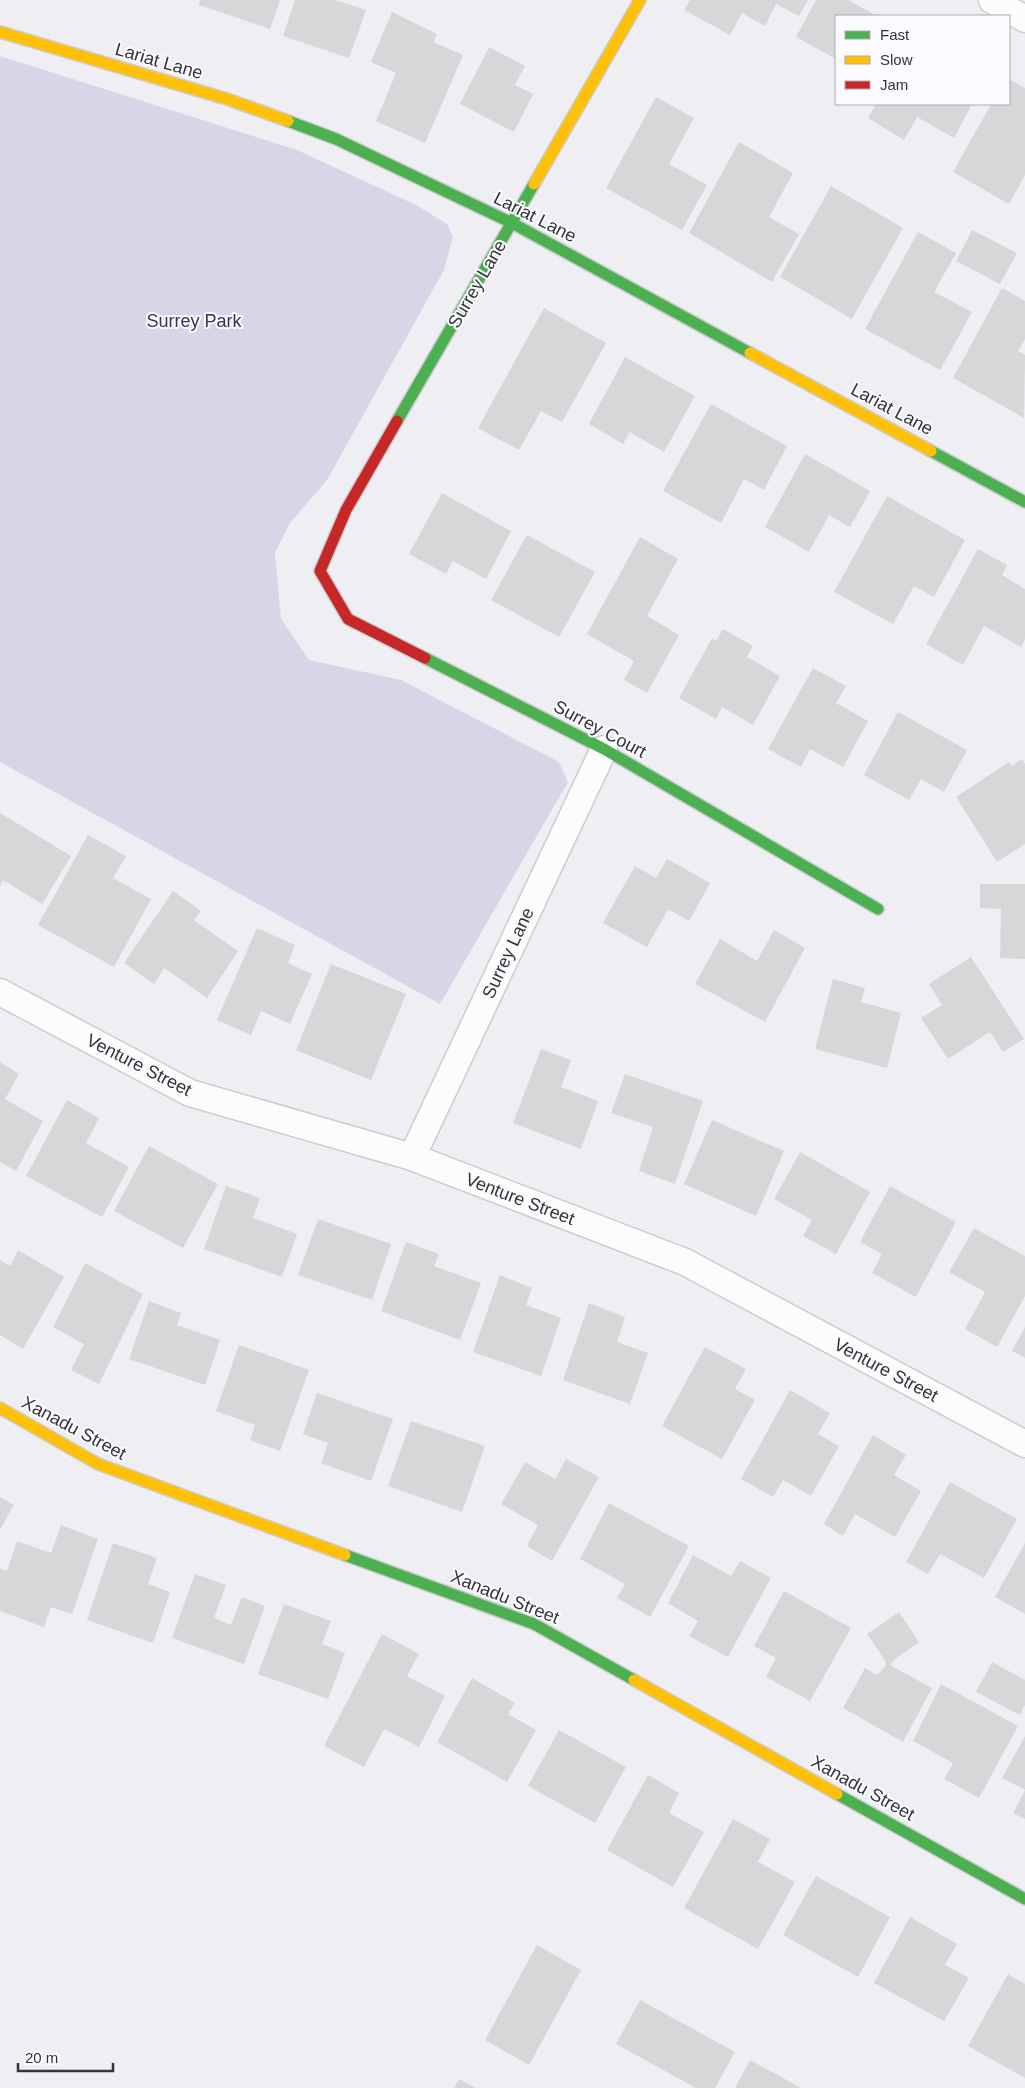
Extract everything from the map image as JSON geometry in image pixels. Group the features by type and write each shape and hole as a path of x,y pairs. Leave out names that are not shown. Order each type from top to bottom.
{"street":[{"name":"Surrey Lane","path":"320,571 346,510 640,0"},
{"path":"992,0 1025,19"},
{"name":"Lariat Lane","path":"0,32 227,99 336,139 512,223 1025,502"},
{"name":"Surrey Court","path":"320,571 348,619 604,749 878,909"},
{"name":"Surrey Lane","path":"412,1157 604,749"},
{"name":"Venture Street","path":"0,992 190,1093 412,1157 685,1262 1025,1444"},
{"name":"Xanadu Street","path":"0,1408 98,1464 534,1624 1025,1899"}],"green space":[{"name":"Surrey Park","path":"0,56 297,150 416,205 447,224 453,237 444,270 327,480 290,523 275,553 281,619 309,660 401,680 559,762 568,782 440,1004 0,762"}],"building":[{"path":"200,0 280,0 270,29 199,5"},
{"path":"295,0 335,0 366,10 349,58 283,36"},
{"path":"690,0 808,0 799,16 776,4 765,26 742,13 730,35 684,10"},
{"path":"816,0 848,0 875,15 835,15 835,58 796,37"},
{"path":"392,12 437,34 433,42 463,55 425,143 376,121 396,73 371,62"},
{"path":"489,47 525,66 515,85 533,94 514,132 460,104"},
{"path":"1010,80 1025,88 1025,175 1009,204 953,172 990,105 1010,105"},
{"path":"656,97 694,118 669,164 707,185 682,230 606,188"},
{"path":"875,105 971,105 954,138 917,117 904,140 868,118"},
{"path":"739,142 793,173 769,217 799,234 772,282 689,233"},
{"path":"831,186 903,228 852,319 780,277"},
{"path":"972,230 1017,253 1000,284 956,261"},
{"path":"918,232 956,253 934,292 972,312 940,370 865,329"},
{"path":"1002,288 1025,301 1025,339 1018,351 1025,355 1024,418 953,378"},
{"path":"544,308 606,343 562,422 541,411 519,450 478,428"},
{"path":"625,357 695,396 664,452 630,432 623,444 589,424"},
{"path":"711,404 787,446 764,490 744,479 721,523 663,491"},
{"path":"805,454 870,491 850,527 829,515 809,552 765,527"},
{"path":"442,493 511,531 486,579 453,561 446,574 409,554"},
{"path":"887,496 965,540 934,597 914,586 893,624 834,592"},
{"path":"527,535 595,572 559,637 491,600"},
{"path":"640,537 678,559 647,616 679,635 647,693 624,680 634,661 587,634"},
{"path":"978,549 1007,565 1002,575 1025,589 1025,639 1021,647 984,626 963,665 926,644"},
{"path":"723,629 753,646 747,657 780,676 753,725 722,707 716,719 679,698 712,638 716,641"},
{"path":"813,668 846,686 836,703 868,721 843,767 810,749 801,767 768,749"},
{"path":"898,712 967,750 944,792 921,779 909,800 864,775"},
{"path":"1022,759 1025,764 1025,844 997,862 956,797 1009,762 1012,766"},
{"path":"0,813 71,856 42,904 3,880 0,886"},
{"path":"88,835 126,856 113,878 151,899 114,967 38,925"},
{"path":"667,859 710,883 689,921 668,909 647,947 603,923 635,866 656,878"},
{"path":"980,884 1025,884 1025,959 1000,958 1001,909 980,908"},
{"path":"173,891 201,911 194,920 238,951 207,998 164,968 154,984 124,963"},
{"path":"257,928 295,945 288,963 312,974 290,1024 261,1011 251,1035 217,1020"},
{"path":"774,930 805,948 765,1022 695,984 720,939 757,961"},
{"path":"971,957 1024,1039 1003,1052 990,1032 948,1059 921,1018 942,1005 929,984"},
{"path":"331,964 406,994 371,1080 296,1050"},
{"path":"833,979 865,988 861,1002 901,1013 887,1068 815,1049"},
{"path":"541,1049 571,1060 561,1087 598,1101 581,1149 513,1123"},
{"path":"0,1062 19,1074 5,1099 43,1121 16,1171 0,1162"},
{"path":"625,1074 703,1101 675,1184 639,1171 653,1127 611,1113"},
{"path":"67,1100 99,1118 86,1143 129,1167 102,1217 26,1176"},
{"path":"712,1120 784,1151 756,1216 684,1184"},
{"path":"149,1146 218,1184 183,1248 114,1211"},
{"path":"800,1152 870,1192 836,1254 803,1236 812,1220 774,1199"},
{"path":"226,1186 260,1198 253,1218 297,1234 282,1277 204,1249"},
{"path":"890,1186 956,1222 916,1297 872,1273 882,1254 860,1242"},
{"path":"318,1219 391,1244 372,1300 298,1275"},
{"path":"974,1228 1025,1256 1025,1296 997,1347 965,1329 985,1292 949,1272"},
{"path":"406,1242 439,1254 434,1266 481,1283 460,1340 381,1311"},
{"path":"18,1250 64,1277 23,1349 0,1335 0,1260 10,1266"},
{"path":"85,1263 143,1294 99,1384 71,1370 84,1344 53,1327"},
{"path":"500,1275 532,1288 526,1305 561,1318 541,1376 473,1352"},
{"path":"149,1301 181,1313 177,1325 220,1340 205,1385 129,1359"},
{"path":"589,1303 625,1317 617,1342 648,1353 630,1404 563,1380"},
{"path":"1025,1327 1025,1358 1012,1351"},
{"path":"239,1345 309,1370 280,1451 250,1440 255,1425 216,1411"},
{"path":"705,1347 746,1369 735,1389 755,1400 722,1459 662,1426"},
{"path":"790,1390 830,1413 818,1434 839,1446 811,1496 783,1480 773,1497 741,1479"},
{"path":"317,1393 393,1419 371,1481 321,1463 328,1443 303,1434"},
{"path":"411,1421 485,1446 462,1512 388,1486"},
{"path":"873,1435 906,1455 894,1475 921,1491 895,1537 855,1514 843,1536 824,1524"},
{"path":"566,1459 599,1477 552,1561 527,1546 538,1525 501,1504 525,1462 555,1479"},
{"path":"950,1482 1017,1519 984,1578 940,1554 928,1574 906,1562"},
{"path":"0,1497 14,1505 0,1530"},
{"path":"609,1503 689,1546 650,1617 617,1598 625,1584 580,1559"},
{"path":"61,1525 98,1539 72,1614 51,1607 44,1627 0,1611 0,1568 7,1571 17,1541 51,1553"},
{"path":"113,1543 157,1558 148,1584 170,1592 153,1643 87,1620"},
{"path":"1025,1543 1025,1614 995,1597"},
{"path":"693,1555 731,1576 740,1561 771,1578 728,1657 689,1636 698,1621 668,1603"},
{"path":"195,1574 226,1585 214,1618 231,1625 242,1597 265,1606 244,1664 172,1638"},
{"path":"784,1591 851,1628 810,1701 766,1677 776,1658 754,1646"},
{"path":"284,1604 331,1621 322,1644 345,1653 328,1699 258,1674"},
{"path":"899,1612 919,1642 890,1665 932,1688 903,1742 843,1708 865,1668 877,1675 886,1666 885,1660 867,1634"},
{"path":"382,1634 419,1654 407,1676 445,1696 419,1747 384,1729 364,1767 324,1746"},
{"path":"992,1662 1025,1680 1025,1705 1020,1715 976,1692"},
{"path":"472,1678 515,1703 508,1714 536,1730 507,1782 437,1742"},
{"path":"941,1684 1018,1726 979,1798 944,1779 953,1763 913,1741"},
{"path":"559,1730 626,1767 595,1823 528,1786"},
{"path":"1025,1736 1025,1790 1002,1778"},
{"path":"648,1775 679,1793 669,1813 704,1832 673,1887 607,1850"},
{"path":"1025,1790 1025,1819 1013,1813"},
{"path":"733,1819 770,1839 758,1862 795,1882 758,1949 684,1908"},
{"path":"816,1876 890,1917 858,1977 783,1935"},
{"path":"910,1917 957,1944 945,1965 969,1978 944,2021 874,1983"},
{"path":"537,1945 581,1970 529,2065 485,2040"},
{"path":"1008,1974 1025,1984 1025,2078 968,2046"},
{"path":"640,2000 735,2052 715,2088 696,2088 616,2044"},
{"path":"750,2060 801,2088 735,2088"},
{"path":"459,2079 476,2088 454,2088"}],"traffic: fast":[{"path":"288,121 336,139 512,223 750,353"},
{"path":"397,421 534,184"},
{"path":"931,451 1025,502"},
{"path":"425,658 604,749 878,909"},
{"path":"345,1555 534,1624 634,1680"},
{"path":"837,1794 1025,1899"}],"traffic: slow":[{"path":"534,184 640,0"},
{"path":"0,32 227,99 288,121"},
{"path":"750,353 931,451"},
{"path":"0,1408 98,1464 345,1555"},
{"path":"634,1680 837,1794"}],"traffic: jam":[{"path":"397,421 346,510 320,571 348,619 425,658"}]}
